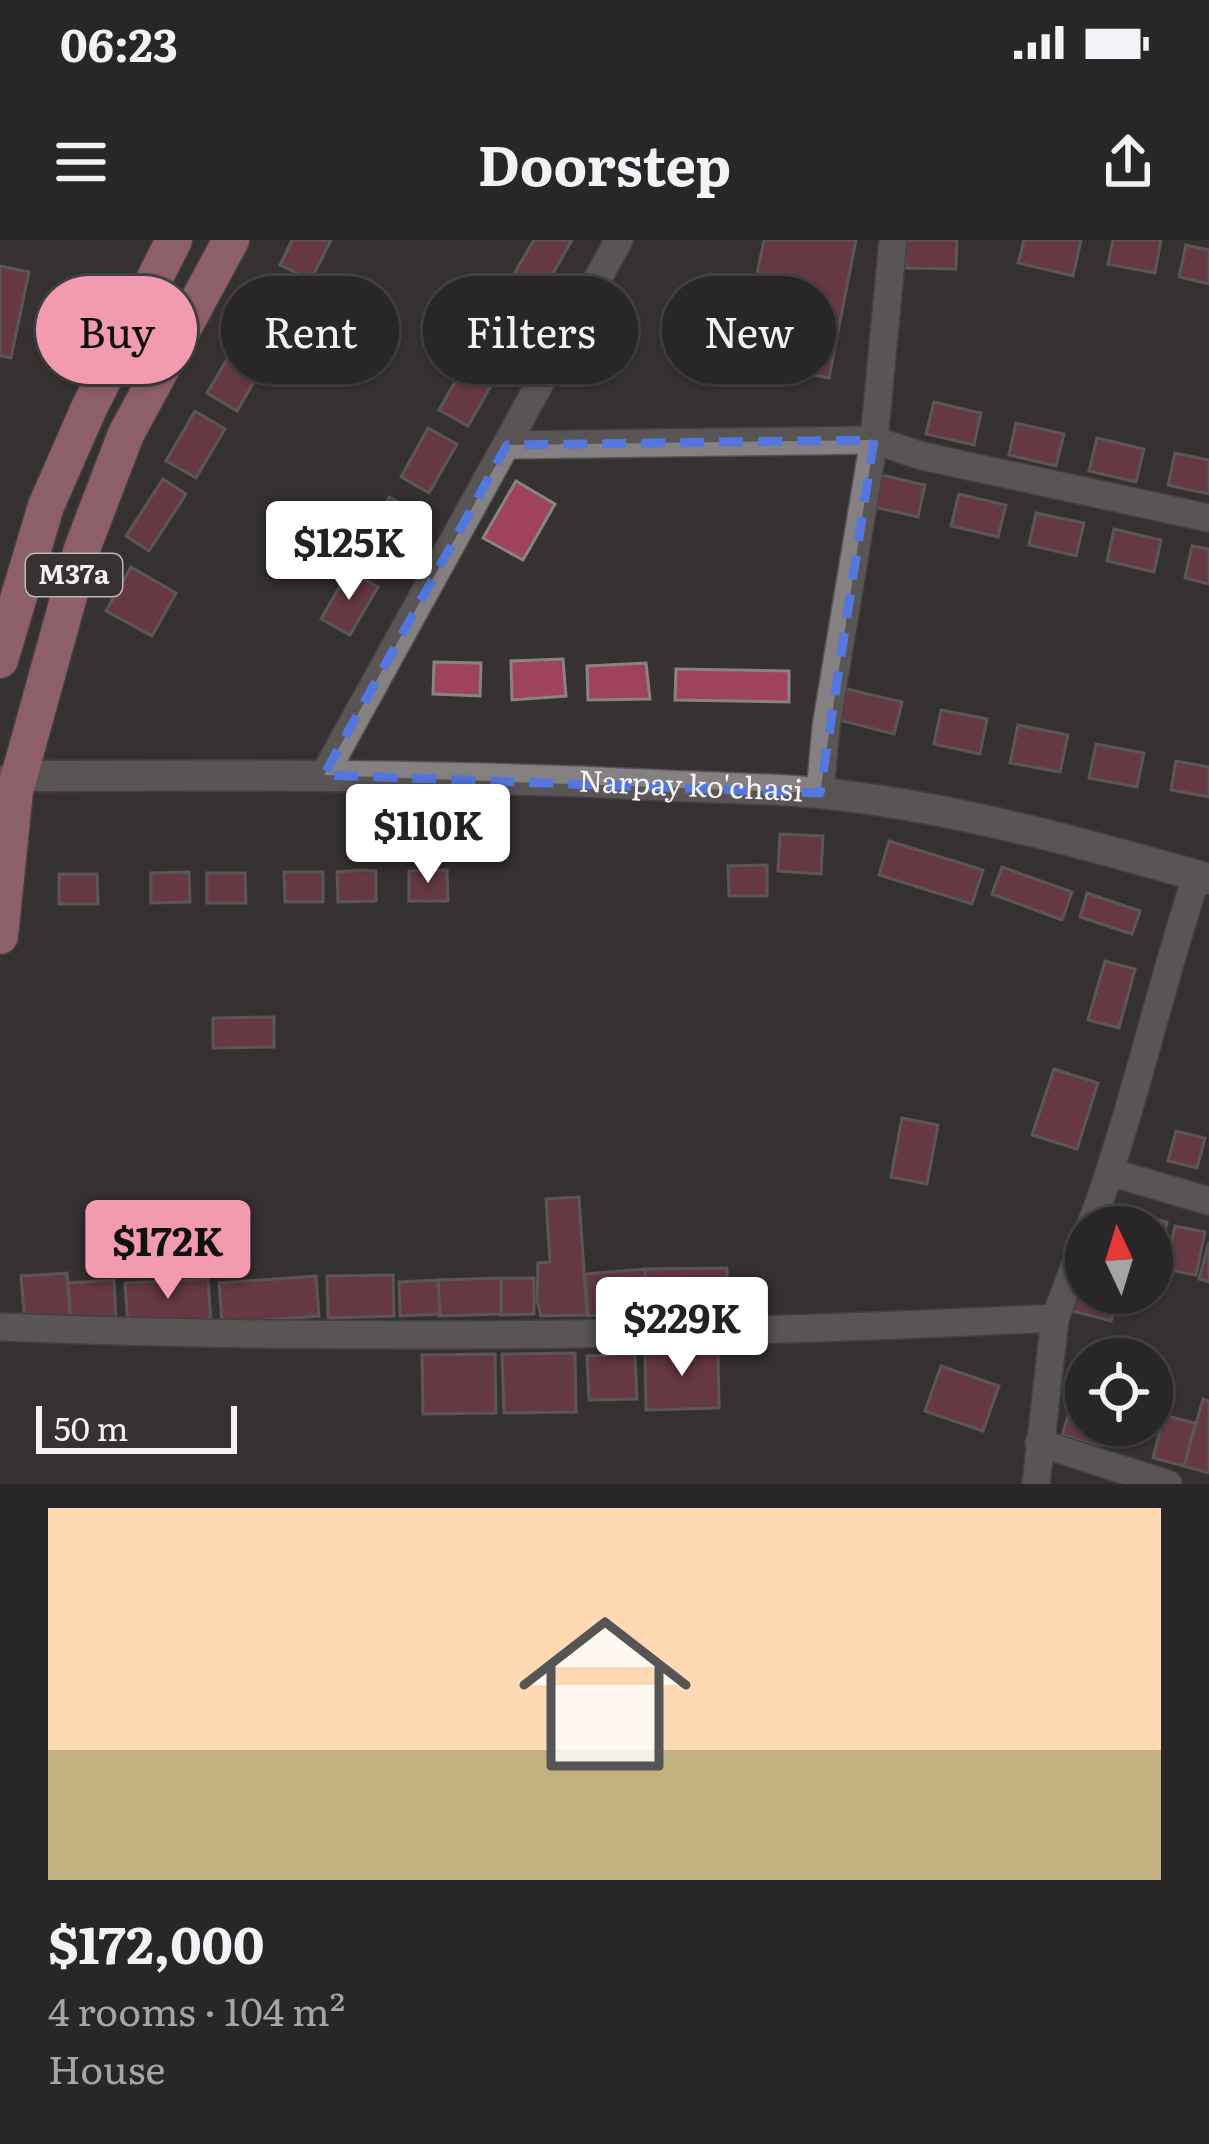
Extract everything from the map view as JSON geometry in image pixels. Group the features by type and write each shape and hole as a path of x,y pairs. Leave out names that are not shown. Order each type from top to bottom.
{"highway":[{"name":"M37a","path":"0,660 46,506 89,408 174,240"},
{"name":"M37a","path":"0,936 9,779 82,549 126,434 231,240"}],"street":[{"path":"324,775 619,240"},
{"path":"820,793 874,440 893,240"},
{"path":"507,445 874,440 922,456 1209,518"},
{"name":"Narpay ko'chasi","path":"9,779 324,775 820,793 935,811 1064,839 1203,877"},
{"path":"1098,1206 1168,961 1203,877"},
{"path":"1111,1172 1209,1201"},
{"path":"1036,1484 1055,1318 1065,1292"},
{"path":"0,1327 212,1336 841,1329 1055,1318"},
{"path":"1039,1443 1168,1484"}],"highlighted area":[{"path":"874,440 820,793 324,775 507,445"}],"building":[{"path":"292,240 331,240 313,276 280,265"},
{"path":"534,240 572,240 551,276 515,272"},
{"path":"764,240 856,240 836,342 836,276 757,276"},
{"path":"906,240 957,240 956,269 905,268"},
{"path":"1024,240 1081,240 1073,276 1018,263"},
{"path":"1113,240 1161,240 1155,273 1108,264"},
{"path":"1186,245 1209,250 1209,284 1179,277"},
{"path":"0,266 29,272 11,358 0,356"},
{"path":"221,369 221,384 253,384 237,411 207,393"},
{"path":"454,384 492,384 468,426 439,410"},
{"path":"934,402 981,413 974,445 926,434"},
{"path":"195,411 225,429 196,478 166,461"},
{"path":"1016,423 1064,434 1056,466 1009,455"},
{"path":"428,428 457,444 429,493 401,477"},
{"path":"1097,438 1144,449 1136,482 1089,471"},
{"path":"1175,453 1209,460 1209,494 1168,485"},
{"path":"878,474 925,485 918,517 870,506"},
{"path":"163,479 186,494 149,551 126,536"},
{"path":"516,481 555,504 523,560 483,538"},
{"path":"959,494 1006,505 998,537 951,526"},
{"path":"389,497 418,513 390,562 361,546"},
{"path":"1036,513 1084,523 1076,556 1029,545"},
{"path":"1114,529 1161,540 1154,572 1107,561"},
{"path":"1192,546 1209,549 1209,584 1185,578"},
{"path":"131,567 176,593 152,636 106,611"},
{"path":"349,570 378,587 350,635 321,619"},
{"path":"563,659 566,696 512,700 511,661"},
{"path":"434,662 481,663 480,696 433,694"},
{"path":"646,663 650,699 588,700 587,666"},
{"path":"676,669 789,671 789,702 675,700"},
{"path":"847,689 902,702 894,734 839,720"},
{"path":"941,710 987,719 980,754 934,744"},
{"path":"1018,725 1068,735 1060,772 1010,763"},
{"path":"1096,744 1144,753 1137,787 1089,778"},
{"path":"1176,761 1209,767 1209,797 1171,790"},
{"path":"780,834 823,836 821,874 778,871"},
{"path":"889,841 983,870 972,904 879,875"},
{"path":"767,865 767,896 729,896 728,866"},
{"path":"1002,867 1072,892 1062,920 992,894"},
{"path":"447,870 448,901 409,901 409,871"},
{"path":"376,871 376,901 338,902 337,872"},
{"path":"189,872 190,902 151,903 151,873"},
{"path":"284,872 323,872 323,902 285,902"},
{"path":"207,873 245,873 246,903 207,903"},
{"path":"59,874 97,874 98,904 59,904"},
{"path":"1087,893 1140,911 1132,934 1080,917"},
{"path":"1105,961 1135,969 1119,1028 1088,1020"},
{"path":"274,1017 274,1047 213,1048 213,1018"},
{"path":"1054,1069 1098,1083 1077,1149 1032,1135"},
{"path":"902,1118 938,1125 927,1184 891,1177"},
{"path":"1176,1131 1205,1138 1197,1168 1168,1161"},
{"path":"579,1197 587,1315 541,1316 538,1263 550,1262 546,1199"},
{"path":"1175,1226 1205,1232 1196,1275 1173,1271"},
{"path":"1209,1242 1209,1282 1199,1279"},
{"path":"727,1268 728,1314 645,1315 645,1269"},
{"path":"645,1269 649,1311 588,1316 585,1274"},
{"path":"67,1273 71,1322 25,1325 21,1276"},
{"path":"393,1275 394,1316 328,1318 327,1276"},
{"path":"316,1276 319,1316 222,1323 219,1283"},
{"path":"501,1278 534,1278 534,1314 501,1315"},
{"path":"501,1278 501,1314 439,1316 438,1280"},
{"path":"208,1279 211,1321 128,1326 125,1283"},
{"path":"114,1280 116,1320 71,1323 68,1283"},
{"path":"438,1280 440,1314 400,1316 399,1282"},
{"path":"1084,1314 1113,1314 1111,1321"},
{"path":"718,1349 719,1408 646,1410 645,1351"},
{"path":"575,1353 576,1412 504,1413 502,1354"},
{"path":"495,1354 496,1413 423,1414 422,1355"},
{"path":"635,1354 637,1399 589,1400 587,1356"},
{"path":"941,1366 999,1386 983,1431 925,1411"},
{"path":"1203,1399 1209,1401 1209,1473 1184,1466"},
{"path":"1173,1417 1195,1423 1184,1466 1153,1458 1156,1446 1173,1446"}]}
